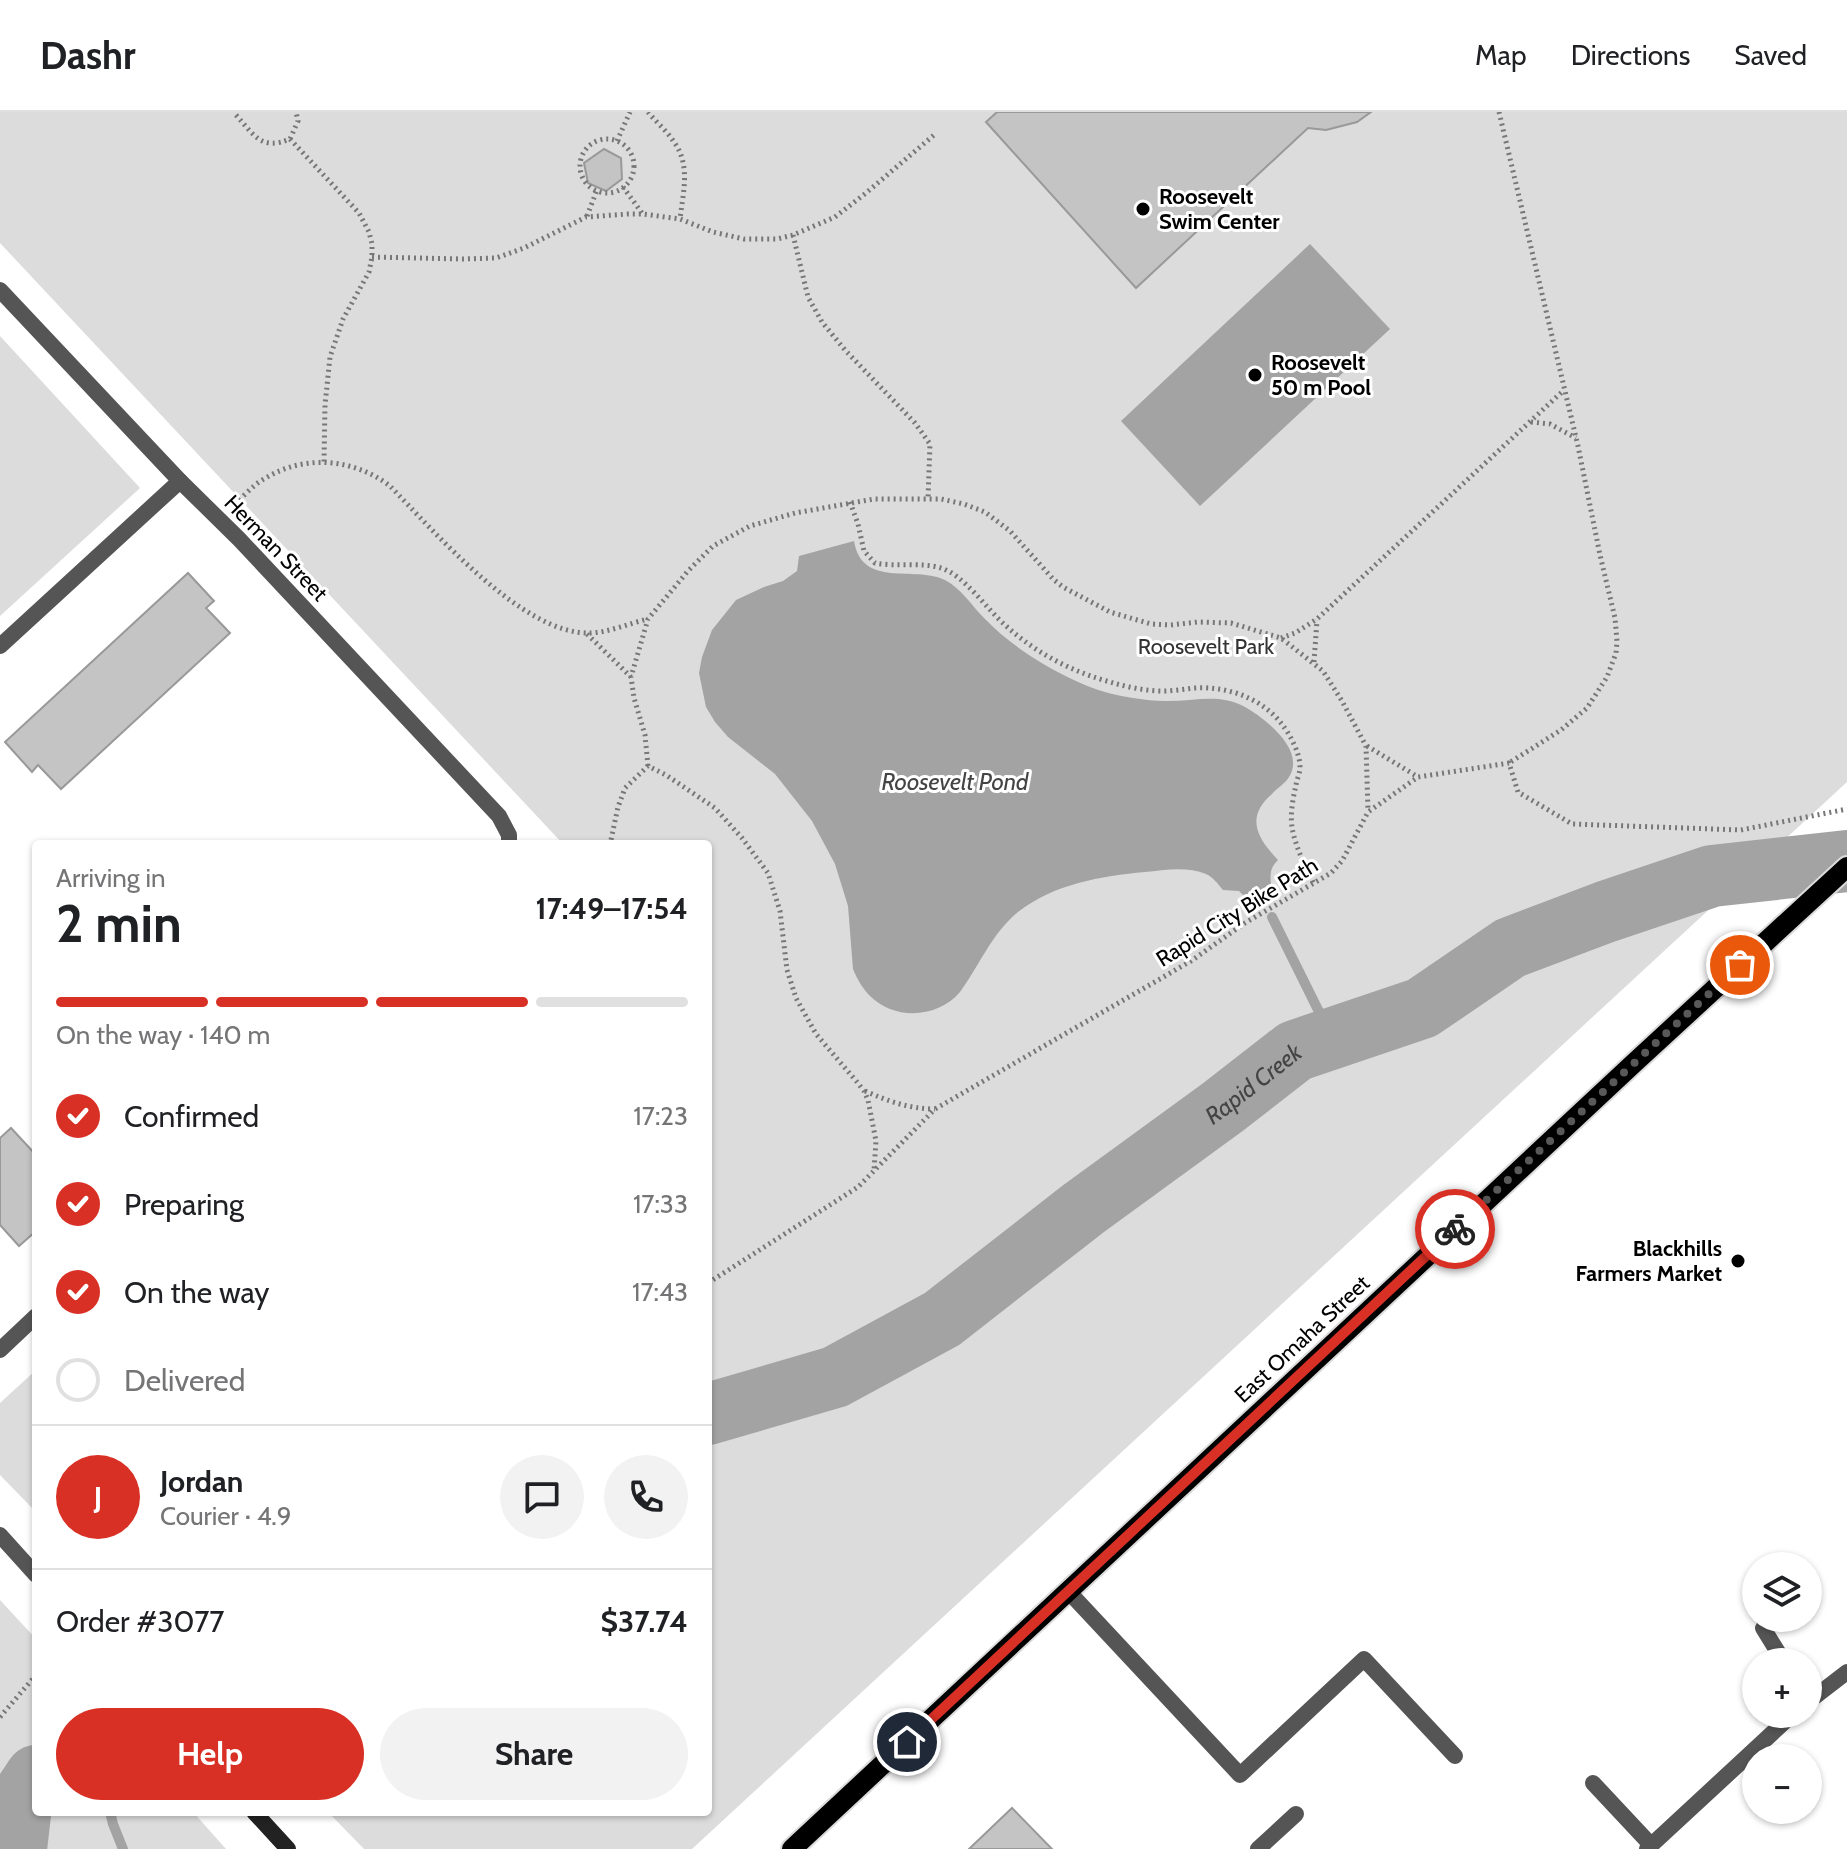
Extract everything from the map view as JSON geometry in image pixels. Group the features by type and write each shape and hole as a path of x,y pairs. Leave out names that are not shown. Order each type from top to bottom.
{"main road":[{"name":"East Omaha Street","path":"792,1849 1847,867"}],"street":[{"name":"Herman Street","path":"0,290 499,816 509,840"},
{"path":"0,646 180,481"},
{"path":"0,1350 32,1320"},
{"path":"0,1535 32,1571"},
{"path":"1068,1591 1240,1775 1364,1659 1455,1756"},
{"path":"1822,1691 1847,1672"},
{"path":"1593,1783 1649,1847 1778,1728"},
{"path":"1258,1849 1296,1814"},
{"path":"258,1816 288,1849"}],"path":[{"path":"290,139 298,121 296,112"},
{"path":"617,141 630,112"},
{"path":"648,112 676,144 684,165 686,175 680,219"},
{"path":"1499,112 1576,438 1615,618 1617,641 1607,677 1587,708 1561,730 1509,763 1518,792 1572,824 1741,830 1847,809"},
{"path":"236,115 263,142 272,144 290,139"},
{"path":"372,257 496,258 586,217 643,214 680,219 713,232 744,239 777,239 823,223 852,205 934,135"},
{"path":"290,139 359,213 369,232 372,257 365,282 343,319 330,357 324,462"},
{"path":"599,141 617,141 625,146 633,159 631,177 623,187 612,192 597,190 583,177 580,169 583,155 599,141"},
{"path":"623,187 643,214"},
{"path":"586,217 597,190"},
{"path":"793,235 808,297 822,322 924,433 930,444 928,499"},
{"path":"1281,638 1317,619 1564,390"},
{"path":"1530,422 1550,424 1576,438"},
{"path":"218,518 262,480 277,472 308,463 353,466 380,479 447,547 541,620 586,633 648,619"},
{"path":"611,840 625,788 648,766 647,746 631,677 648,619 705,553 722,539 795,513 887,498 953,501 985,512 1010,531 1054,580 1110,612 1151,624 1231,623 1281,638 1323,671 1366,746 1368,812"},
{"path":"850,502 864,551 875,563 932,566 956,575 1006,627 1037,651 1062,664 1097,679 1131,688 1232,691 1260,705 1278,719 1289,735 1301,766 1293,800 1292,827 1314,884"},
{"path":"1314,662 1317,619"},
{"path":"586,633 631,677"},
{"path":"1366,746 1418,777"},
{"name":"Rapid City Bike Path","path":"712,1280 858,1187 935,1109 1191,961 1245,923 1331,873 1342,861 1368,812 1418,777 1509,763"},
{"path":"648,766 715,808 768,873 780,911 787,970 796,998 816,1034 864,1091 874,1129 874,1170"},
{"path":"864,1091 900,1105 935,1109"},
{"path":"0,1717 32,1680"}],"green space":[{"name":"Roosevelt Park","path":"0,112 1847,112 1847,782 692,1849 364,1849 332,1816 712,1816 712,840 559,840 0,243"},
{"path":"0,336 140,488 0,616"},
{"path":"32,1374 32,1508 0,1475 0,1403"},
{"path":"0,1600 32,1635 32,1816 197,1816 226,1849 0,1849"}],"water":[{"name":"Roosevelt 50 m Pool","path":"1310,244 1390,329 1200,506 1121,421"},
{"name":"Roosevelt Pond","path":"854,541 859,556 867,565 878,570 933,576 951,583 995,629 1019,648 1094,689 1148,700 1226,700 1245,707 1273,727 1288,746 1293,767 1287,779 1264,803 1256,819 1264,844 1278,860 1271,871 1271,885 1246,898 1239,891 1223,890 1206,874 1183,869 1078,883 1032,902 1009,920 960,992 940,1007 904,1013 880,1004 870,996 853,969 848,906 835,864 812,821 775,774 728,737 715,722 706,707 699,673 712,630 736,600 783,581 797,571 799,556"}],"building":[{"name":"Roosevelt Swim Center","path":"997,112 1371,112 1357,122 1326,130 1308,128 1136,288 986,122"},
{"path":"604,149 621,158 622,179 606,191 588,183 584,163"},
{"path":"188,573 214,601 206,608 230,633 61,789 38,765 32,772 5,742"},
{"path":"11,1128 32,1151 32,1235 19,1246 0,1225 0,1138"},
{"path":"1012,1808 1052,1849 969,1849"}],"waterway":[{"name":"Rapid Creek","path":"712,1413 835,1377 942,1319 1295,1051 1422,1008 1510,948 1605,912 1712,876 1847,861"},
{"path":"1258,892 1262,900"},
{"path":"1272,917 1332,1038"},
{"name":"Rapid Creek","path":"16,1849 22,1797 32,1782"},
{"path":"111,1816 123,1849"}],"way so far":[{"path":"1455,1229 1740,965"}],"place":[{"name":"Roosevelt Swim Center","path":"1143,209"},
{"name":"Roosevelt 50 m Pool","path":"1255,375"},
{"name":"Blackhills Farmers Market","path":"1738,1261"}],"route":[{"path":"907,1742 1455,1229"}]}
